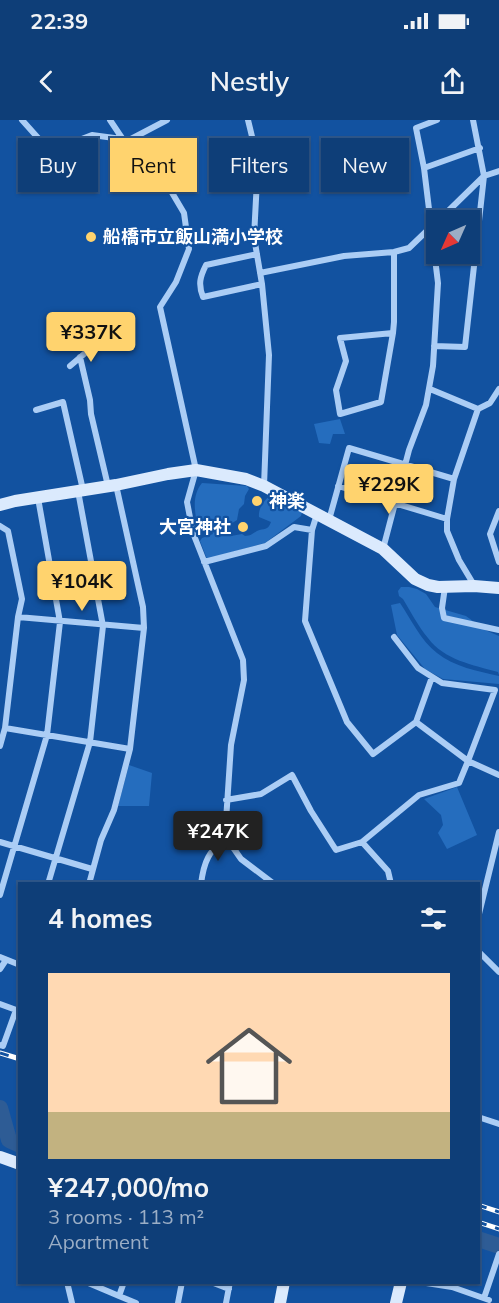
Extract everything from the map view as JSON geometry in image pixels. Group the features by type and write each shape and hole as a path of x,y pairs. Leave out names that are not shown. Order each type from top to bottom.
{"street":[{"path":"22,120 39,139 60,144 74,142 92,135 117,138"},
{"path":"110,120 124,138"},
{"path":"127,138 167,120"},
{"path":"248,120 258,161 254,237 262,284 269,356 264,486"},
{"path":"433,210 416,128 437,120"},
{"path":"434,346 465,347 484,176 473,120"},
{"path":"424,168 480,148"},
{"path":"449,210 484,176 499,171"},
{"path":"172,192 184,213 189,249 182,268 160,307 196,470 187,502 193,533 243,660 244,669 233,736 226,800 225,836 241,859 271,882"},
{"path":"260,273 344,256 394,252 408,248 426,232"},
{"path":"393,333 340,338 346,361 336,390 340,414 381,402 393,333 394,252"},
{"path":"257,254 206,265 199,277 200,289 203,297 262,284"},
{"path":"383,549 405,464 430,389 437,264"},
{"path":"70,366 97,343"},
{"path":"80,357 91,414 143,607 144,627 130,749 114,810 101,840 89,882"},
{"path":"474,586 459,560 447,531 447,519 454,478 478,409 490,403 499,388"},
{"path":"430,389 478,409"},
{"path":"36,410 63,402 103,626 90,742 49,882"},
{"path":"432,677 416,722 373,754 347,722 305,621 312,530 323,517 338,486 349,448 454,478"},
{"path":"0,506 15,501 196,470 246,479 264,486 383,549 415,579 428,585 499,588"},
{"path":"338,486 447,519"},
{"path":"0,895 47,735 60,622 38,498"},
{"path":"499,511 490,534 499,562"},
{"path":"0,526 8,531 22,599 5,728 0,746"},
{"path":"204,562 266,546 294,527 312,530"},
{"path":"445,587 442,608 444,618 499,630"},
{"path":"18,617 103,626 144,627"},
{"path":"226,800 261,794 292,776 311,812 336,850 362,842 419,795 459,783 495,690 441,683 418,668 394,638"},
{"path":"416,722 468,761 499,775"},
{"path":"5,728 130,749"},
{"path":"480,910 499,832"},
{"path":"201,882 207,855 225,836"},
{"path":"0,842 92,869"},
{"path":"362,842 388,872 390,882"},
{"path":"480,953 499,972"},
{"path":"0,969 3,959 18,964"},
{"path":"0,1004 18,1011 3,1046 0,1045"},
{"path":"480,1118 499,1124"},
{"path":"0,1157 18,1163"},
{"path":"433,1284 452,1287 487,1299 499,1254"},
{"path":"67,1284 72,1303"},
{"path":"91,1284 136,1303"},
{"path":"119,1296 123,1284"},
{"path":"178,1303 182,1284"},
{"path":"280,1303 285,1284"},
{"path":"396,1303 401,1284"},
{"path":"226,1303 230,1286"}],"shaded area":[{"path":"340,419 345,434 333,434 330,444 319,443 314,424"},
{"path":"202,483 247,486 249,489 244,504 239,509 237,520 229,525 231,536 242,534 249,536 269,527 271,522 259,517 259,511 270,496 302,512 301,516 265,543 207,559 200,541 213,534 209,526 198,528 195,511 196,493"},
{"path":"401,587 417,589 426,594 435,607 466,616 485,630 499,636 499,675 498,672 469,664 442,652 421,629 399,596 398,591"},
{"path":"400,603 421,636 437,653 459,665 499,676 499,684 443,679 425,669 397,635 391,605"},
{"path":"129,765 152,773 149,806 118,806"},
{"path":"457,787 477,835 447,849 438,833 443,825 441,815 424,799"}],"waterway":[{"path":"0,1108 9,1140 18,1144"},
{"path":"480,1240 499,1246"}],"railway":[{"path":"0,1053 18,1058"},
{"path":"480,1206 499,1212"},
{"path":"480,1223 499,1229"}],"place":[{"name":"船橋市立飯山満小学校","path":"91,237"},
{"name":"神楽","path":"257,501"},
{"name":"大宮神社","path":"243,527"}]}
